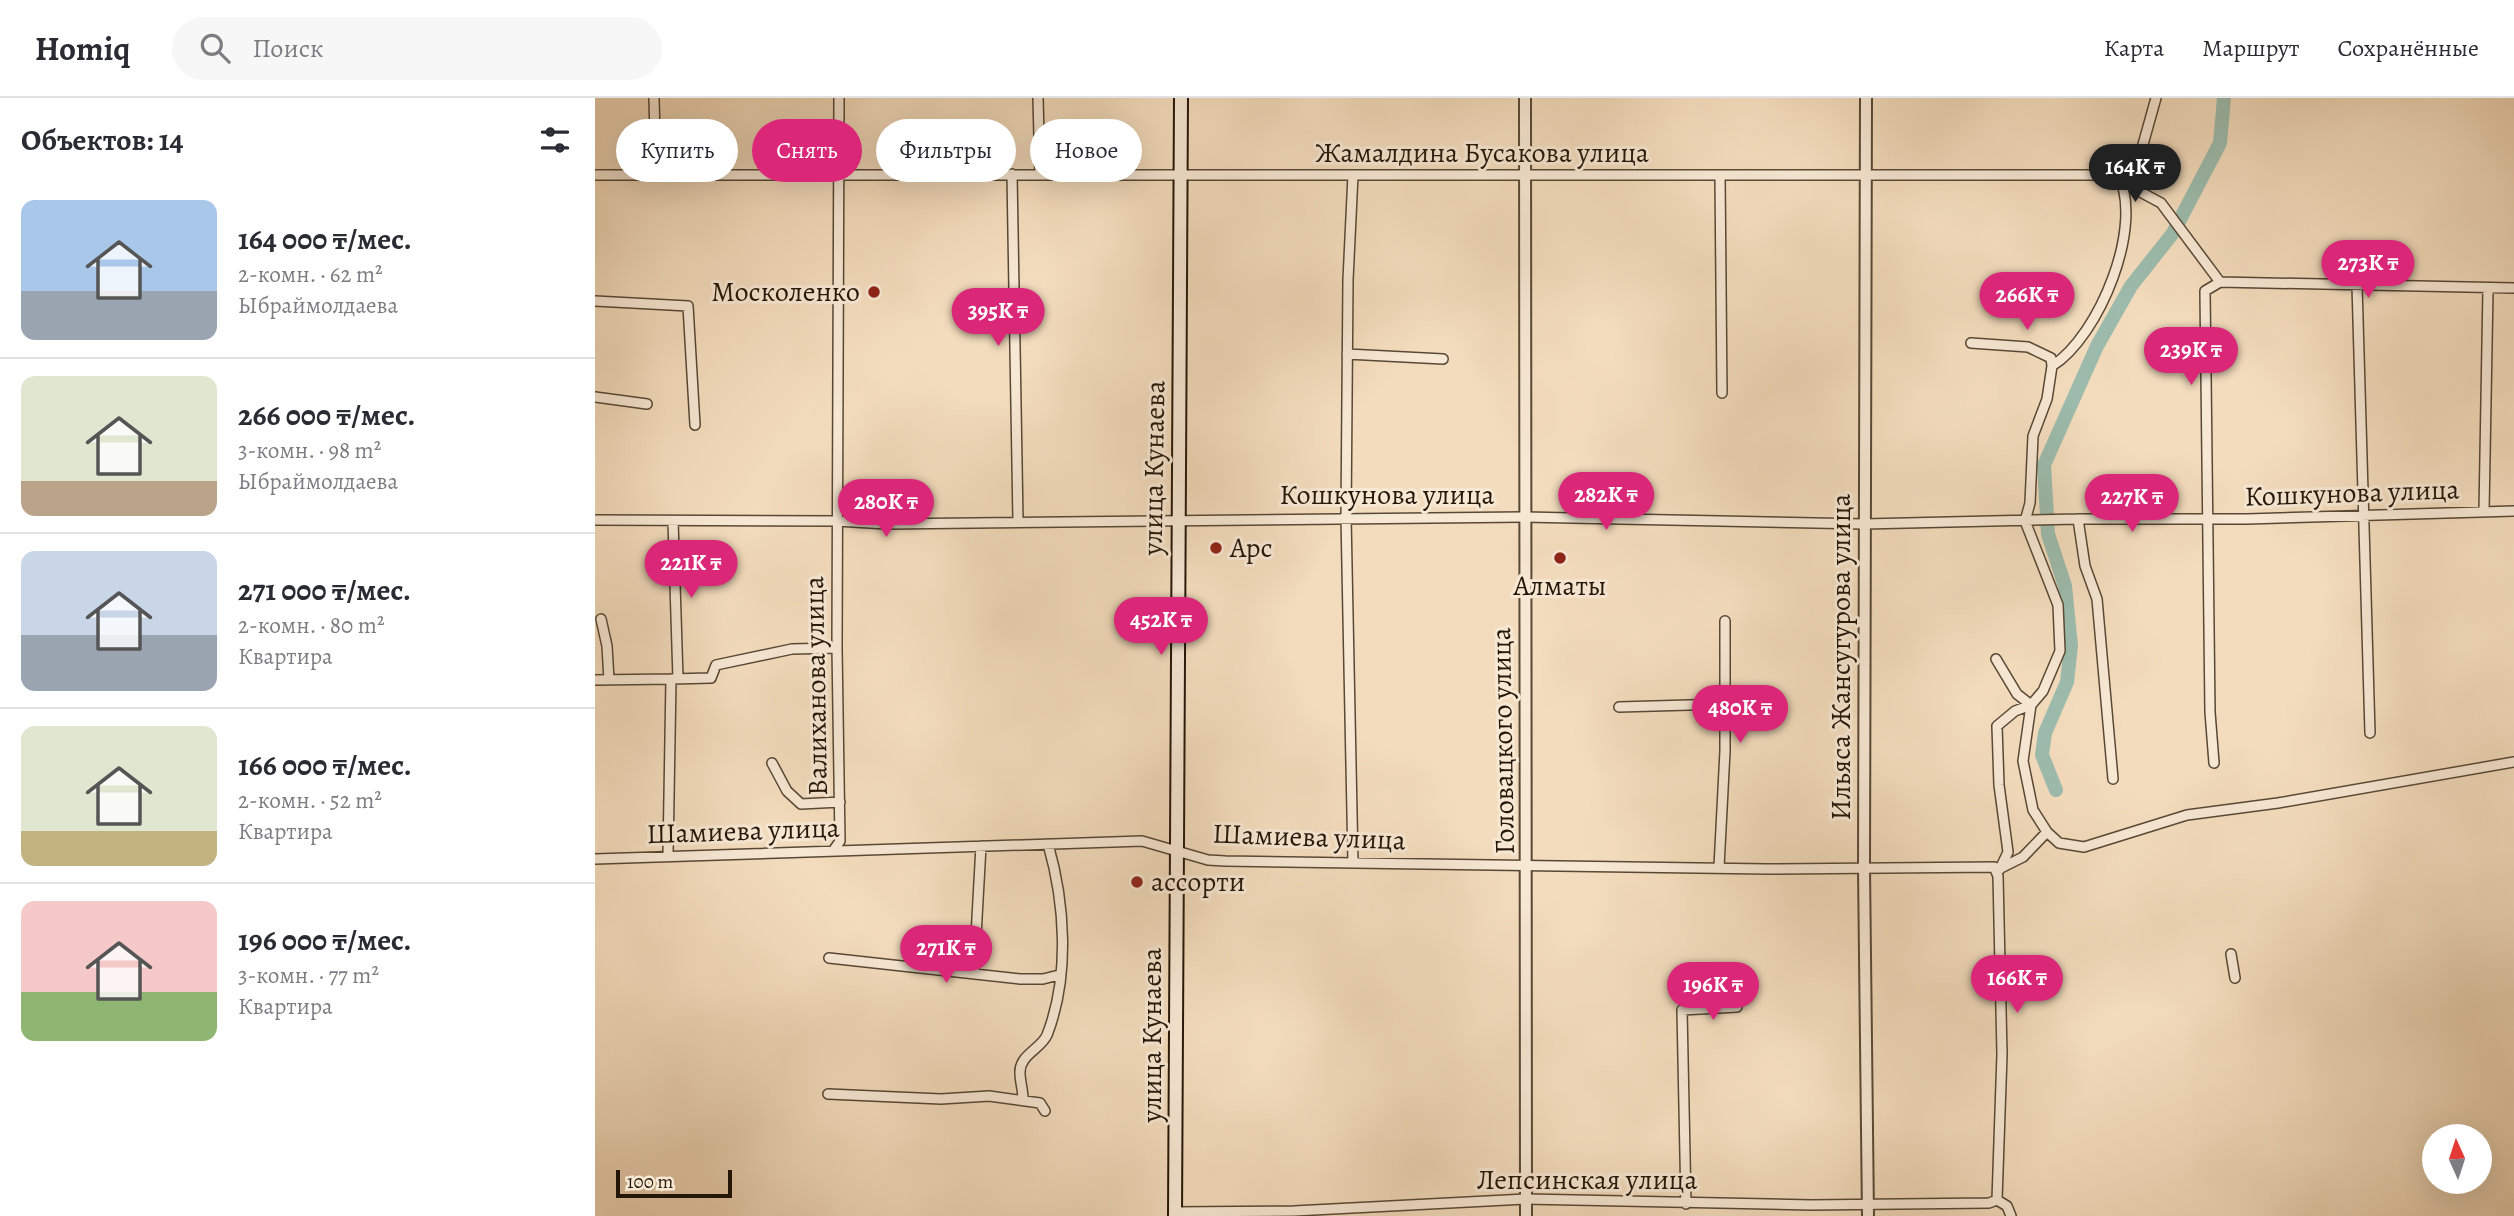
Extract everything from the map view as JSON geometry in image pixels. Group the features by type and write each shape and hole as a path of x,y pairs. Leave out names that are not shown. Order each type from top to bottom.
{"main road":[{"name":"улица Кунаева","path":"1175,1214 1181,98"}],"street":[{"path":"654,98 655,119"},
{"name":"Валиханова улица","path":"839,98 839,119"},
{"path":"1038,98 1039,119"},
{"name":"Головацкого улица","path":"1525,98 1523,517 1527,864 1526,1216"},
{"name":"Ильяса Жансугурова улица","path":"1866,98 1864,867 1868,1210"},
{"path":"2052,366 2067,357 2094,320 2122,249 2127,206 2122,182 2117,173 2133,169 2140,160 2156,98"},
{"name":"Жамалдина Бусакова улица","path":"1142,175 1720,176 2117,173"},
{"name":"Жамалдина Бусакова улица","path":"595,175 616,175"},
{"path":"1353,176 1347,354 1346,517 1353,863"},
{"path":"1720,176 1722,393"},
{"name":"Валиханова улица","path":"833,851 840,841 837,648 838,182"},
{"path":"1012,182 1018,521"},
{"path":"2122,182 2161,203 2220,282"},
{"path":"2214,763 2210,712 2204,298 2210,286 2220,282 2514,288"},
{"path":"2357,285 2370,733"},
{"path":"2484,512 2488,289"},
{"path":"595,302 688,306 695,425"},
{"path":"1971,343 2028,347 2051,358 2047,398 2032,436 2030,521 2058,605 2061,634 2053,671 2031,705 2023,761 2033,810 2046,832 2059,843 2084,847 2187,815 2278,803 2514,761"},
{"path":"1347,354 1443,359"},
{"path":"595,397 647,404"},
{"name":"Кошкунова улица","path":"595,520 837,521 886,524 1523,517 1864,524 2078,519 2207,520 2514,510"},
{"path":"2078,519 2080,545 2098,607 2113,779"},
{"path":"667,856 674,679 673,521"},
{"path":"601,619 607,646 609,680"},
{"path":"1719,867 1725,621"},
{"path":"595,680 711,678 716,666 792,649 837,648"},
{"path":"1996,659 2017,694 2031,705"},
{"path":"1619,707 1724,704"},
{"path":"2011,1216 2007,1206 1997,1200 2002,997 1997,868 2008,852 1999,785 1997,726 2015,711 2031,705"},
{"path":"772,763 787,791 801,804 840,802"},
{"path":"1997,868 2023,857 2046,832"},
{"name":"Шамиева улица","path":"595,859 1142,841 1225,861 1997,868"},
{"path":"1023,1099 1019,1070 1024,1060 1046,1038 1063,964 1063,925 1056,874 1048,844"},
{"path":"974,972 981,846"},
{"path":"2231,954 2235,978"},
{"path":"829,958 1020,979 1043,979 1059,975"},
{"path":"1686,1204 1682,1010 1737,1007"},
{"path":"828,1094 941,1100 989,1096 1041,1103 1045,1111"},
{"name":"Лепсинская улица","path":"1175,1214 1526,1199 1868,1210 1989,1203 1997,1200"}],"waterway":[{"path":"2056,790 2042,755 2045,733 2067,682 2071,646 2065,586 2048,534 2044,465 2097,346 2131,286 2173,233 2220,143 2224,98"}],"place":[{"name":"Москоленко","path":"874,292"},
{"name":"Арс","path":"1216,548"},
{"name":"Алматы","path":"1560,558"},
{"name":"ассорти","path":"1137,882"}]}
